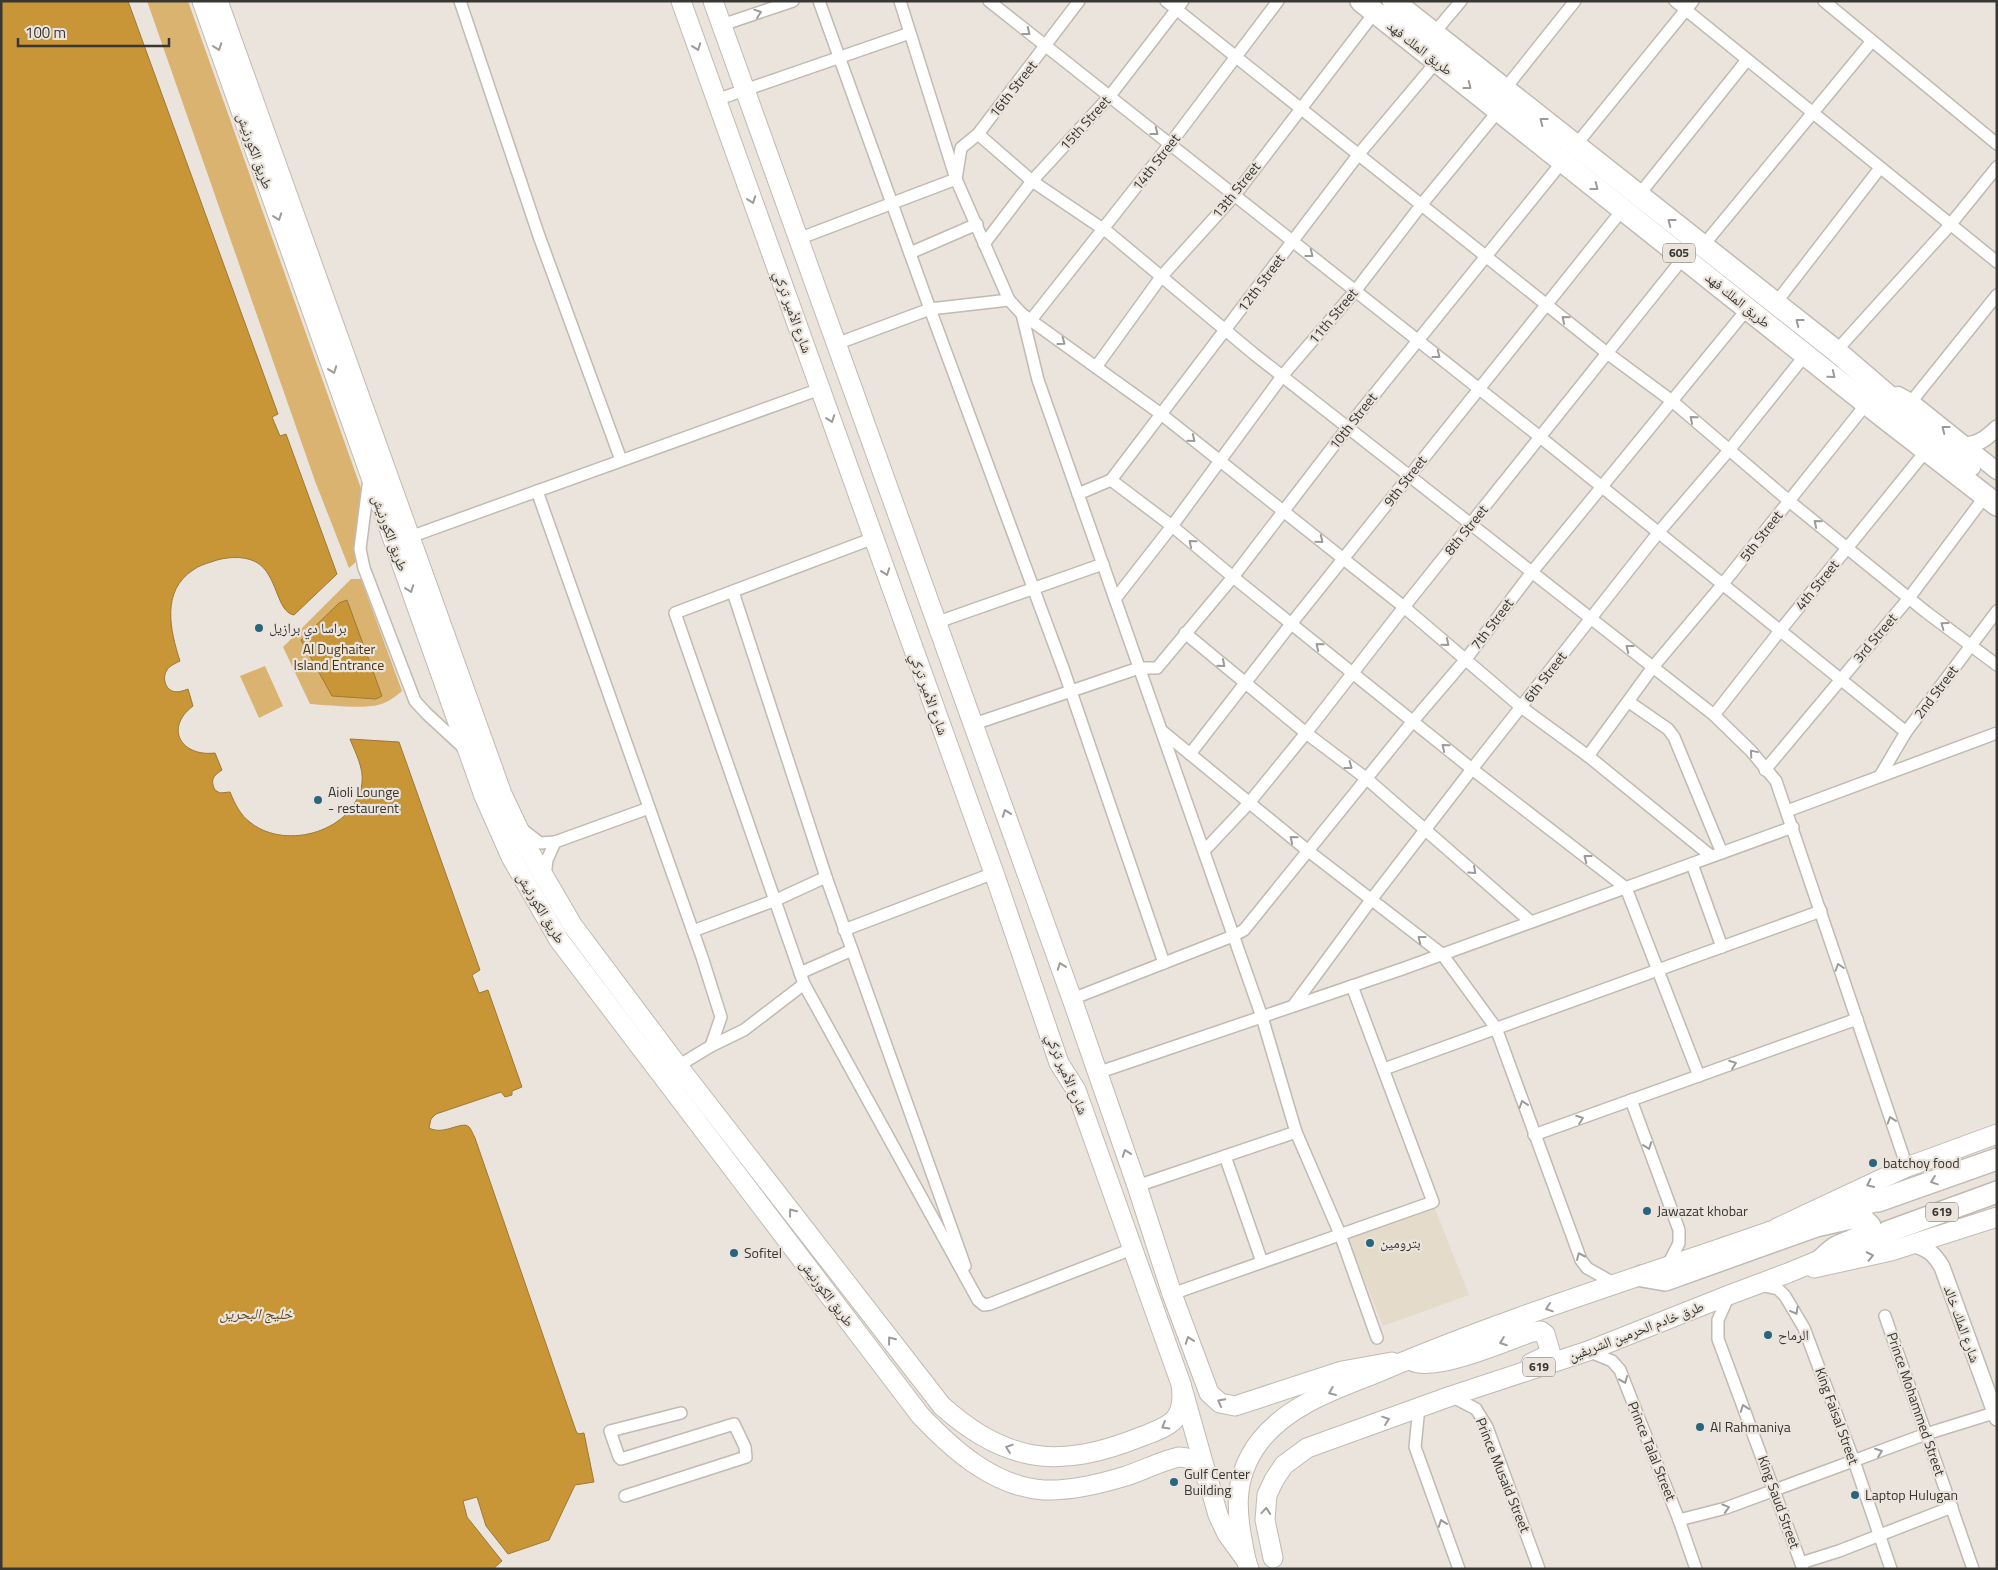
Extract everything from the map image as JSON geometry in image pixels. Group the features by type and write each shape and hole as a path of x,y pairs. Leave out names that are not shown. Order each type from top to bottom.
{"highway":[{"name":"طريق الملك فهد","path":"1393,1 1434,33 1501,100 1631,202 1702,247 1836,351 1997,488"},
{"name":"طريق الملك فهد","path":"1368,7 1437,61 1501,100"},
{"name":"طريق الملك فهد","path":"1631,202 1684,257 1874,409 1988,504"},
{"name":"619","path":"1878,1201 1997,1159"},
{"name":"طرق خادم الحرمين الشريفين","path":"1887,1232 1997,1192"},
{"path":"1642,1276 1665,1280 1816,1226 1860,1216 1870,1226 1867,1231 1835,1248 1822,1259"}],"main road":[{"name":"طريق الكورنيش","path":"202,1 484,796 511,857 559,940 920,1415 945,1442 983,1470 1027,1488 1044,1490 1079,1487 1127,1475 1174,1458 1188,1457 1199,1464 1210,1486"},
{"name":"طريق الكورنيش","path":"218,1 502,794 545,878 573,926 678,1066 942,1406 958,1420 974,1432 1009,1449 1042,1456 1084,1454 1128,1442 1160,1429 1174,1419 1181,1405 1183,1395 1181,1384"},
{"name":"شارع الأمير تركي","path":"681,1 994,873 1059,1063 1076,1090 1181,1384 1210,1486"},
{"name":"شارع الأمير تركي","path":"713,1 938,622 1072,999 1137,1186 1172,1294 1209,1393 1220,1403 1235,1406 1342,1371 1409,1359"},
{"path":"1866,378 1911,402 1997,471"},
{"path":"1874,409 1902,441 1921,457 1988,504 1997,516"},
{"path":"1076,1090 1099,1077"},
{"path":"1771,1231 1907,1167 1997,1134"},
{"name":"619","path":"1409,1359 1462,1338 1771,1231 1878,1201"},
{"path":"1788,1273 1890,1251 1997,1217"},
{"name":"طرق خادم الحرمين الشريفين","path":"1275,1564 1265,1520 1268,1495 1274,1480 1284,1465 1307,1448 1451,1396 1588,1350 1788,1273 1887,1232"},
{"path":"1248,1564 1238,1521 1238,1488 1246,1464 1259,1441 1279,1421 1302,1406 1409,1359 1418,1364 1438,1362 1463,1356 1532,1332 1540,1331 1545,1334 1550,1351 1546,1356 1489,1380 1469,1391"},
{"path":"1128,1442 1138,1448 1143,1454 1144,1461 1138,1471"},
{"path":"1210,1486 1218,1516 1227,1534 1248,1564"}],"street":[{"path":"460,1 540,236 621,460"},
{"path":"722,26 794,1"},
{"path":"819,1 1071,691 1164,963"},
{"path":"900,1 956,179 1009,300 1027,317 1161,414 1284,510 1404,607 1521,707 1716,854"},
{"path":"989,1 1418,339 1603,487 1779,632 1906,732"},
{"name":"16th Street","path":"956,179 961,148 978,134 1079,1"},
{"path":"1166,1 1180,5 1236,56 1358,155 1607,353 1672,401 1847,548 1997,665"},
{"name":"14th Street","path":"1027,317 1103,229 1278,1"},
{"path":"1434,33 1461,1"},
{"name":"11th Street","path":"1115,600 1283,375 1356,290 1575,1"},
{"path":"1675,1 1690,6 1747,60 1997,262"},
{"path":"1824,1 1997,144"},
{"name":"15th Street","path":"984,244 1032,181 1109,97 1180,5"},
{"name":"10th Street","path":"1139,668 1157,668 1233,577 1418,339 1690,6"},
{"name":"13th Street","path":"1096,367 1160,277 1235,195 1300,107 1368,7"},
{"path":"716,100 910,33"},
{"path":"1702,247 1872,40"},
{"name":"9th Street","path":"1190,754 1478,388 1747,60"},
{"name":"12th Street","path":"1078,494 1111,480 1358,155 1437,61"},
{"path":"978,134 1032,181 1103,229 1226,330 1714,715 1751,751 1776,781 1907,1167"},
{"path":"1836,351 1950,224 1997,167"},
{"path":"1775,304 1880,168"},
{"path":"798,239 956,179"},
{"path":"910,253 976,224"},
{"name":"8th Street","path":"1204,851 1249,803 1306,733 1404,607 1684,257"},
{"path":"1911,402 1997,295"},
{"path":"836,344 930,309 1009,300"},
{"name":"7th Street","path":"1234,936 1244,930 1307,850 1367,780 1412,721 1466,659 1532,572 1748,308"},
{"path":"1027,317 1038,380 1262,1017 1296,1132 1340,1234 1377,1338"},
{"name":"6th Street","path":"1293,1006 1371,900 1472,769 1658,533 1730,449 1806,354"},
{"path":"410,537 820,389"},
{"name":"5th Street","path":"1588,756 1653,667 1722,585 1789,500 1874,409"},
{"path":"1966,445 1983,441 1997,430"},
{"path":"1997,430 1995,437 1997,442"},
{"name":"4th Street","path":"1714,715 1921,457"},
{"path":"370,474 360,549 364,568 415,701 468,752"},
{"path":"1111,480 1172,526 1472,769 1626,888 1699,1076"},
{"path":"537,490 693,931 721,1017 711,1046"},
{"name":"3rd Street","path":"1766,770 1988,504"},
{"path":"874,538 675,613 800,973 804,984 978,1300 984,1305 1132,1249"},
{"path":"938,622 1103,564"},
{"path":"733,592 844,930 978,1300"},
{"name":"2nd Street","path":"1880,776 1906,732 1997,611"},
{"path":"1185,633 1426,829 1531,922"},
{"path":"974,724 1139,668"},
{"path":"1629,702 1668,729 1674,737 1716,854"},
{"path":"1162,731 1307,850 1442,954 1496,1028 1581,1260 1587,1268 1617,1284"},
{"path":"1787,811 1997,733"},
{"path":"517,825 540,843 555,842 650,808"},
{"path":"1099,1077 1716,854 1793,828"},
{"path":"545,878 547,860 555,842"},
{"path":"1692,864 1722,947"},
{"path":"844,930 994,873"},
{"path":"693,931 776,900 826,877"},
{"path":"1384,1069 1821,912"},
{"path":"1072,999 1234,936"},
{"path":"800,973 852,950"},
{"path":"678,1066 711,1046 744,1030 804,984"},
{"path":"1172,1294 1433,1202 1352,986"},
{"path":"1534,1135 1857,1019"},
{"path":"1631,1100 1679,1230 1679,1243 1667,1268"},
{"path":"1137,1186 1296,1132"},
{"path":"1225,1156 1262,1262"},
{"name":"شارع الملك خالد","path":"1911,1244 1926,1248 1932,1252 1942,1267 1996,1414"},
{"name":"King Faisal Street","path":"1758,1284 1778,1289 1795,1310 1804,1328 1854,1461 1891,1569"},
{"name":"King Saud Street","path":"1728,1295 1718,1320 1718,1339 1802,1566"},
{"name":"Prince Mohammed Street","path":"1887,1320 1973,1569"},
{"name":"Prince Talal Street","path":"1588,1350 1612,1361 1620,1370 1679,1520 1696,1569"},
{"name":"Prince Musaid Street","path":"1451,1396 1476,1409 1487,1427 1539,1569"},
{"path":"1420,1407 1414,1447 1458,1569"},
{"path":"625,1496 746,1457 745,1447 734,1424 621,1459 618,1457 610,1431 681,1413"},
{"path":"1679,1520 1726,1508 1926,1434 1996,1414"},
{"path":"1802,1566 1952,1507"}],"shaded area":[{"path":"1434,1206 1469,1295 1383,1326 1347,1237"}],"green space":[{"path":"147,1 188,1 363,494 358,560 349,568 315,481"},
{"name":"Al Dughaiter Island Entrance","path":"351,579 361,579 402,691 388,701 372,706 310,704 283,647"},
{"path":"265,666 283,706 259,718 240,676"}],"water":[{"name":"خليج البحرين","path":"1,1 128,1 278,414 272,417 280,436 286,434 337,574 294,615 284,607 269,575 263,568 256,562 245,558 228,558 204,564 197,567 183,579 176,589 172,600 171,612 173,637 180,661 165,673 166,685 172,691 178,692 188,689 193,706 184,714 179,723 178,732 180,739 185,746 193,750 203,753 215,753 222,770 213,778 215,790 220,793 230,792 241,813 251,823 266,831 283,835 300,835 317,831 333,824 347,813 357,800 362,783 362,772 350,739 399,742 480,970 472,975 479,993 488,990 522,1087 512,1091 512,1095 505,1097 501,1092 436,1114 431,1119 429,1128 441,1130 466,1125 470,1128 475,1138 576,1431 578,1434 584,1433 594,1482 575,1485 549,1540 508,1554 486,1526 477,1497 463,1501 467,1517 502,1561 493,1569 1,1569"},
{"path":"347,600 382,696 376,699 332,696 301,640 339,603"}],"place":[{"name":"براسا دي برازيل","path":"259,628"},
{"name":"Aioli Lounge - restaurent","path":"318,800"},
{"name":"batchoy food","path":"1873,1163"},
{"name":"Jawazat khobar","path":"1647,1211"},
{"name":"بترومين","path":"1370,1243"},
{"name":"Sofitel","path":"734,1253"},
{"name":"الرماح","path":"1768,1335"},
{"name":"Al Rahmaniya","path":"1700,1427"},
{"name":"Gulf Center Building","path":"1174,1482"},
{"name":"Laptop Hulugan","path":"1855,1495"}]}
